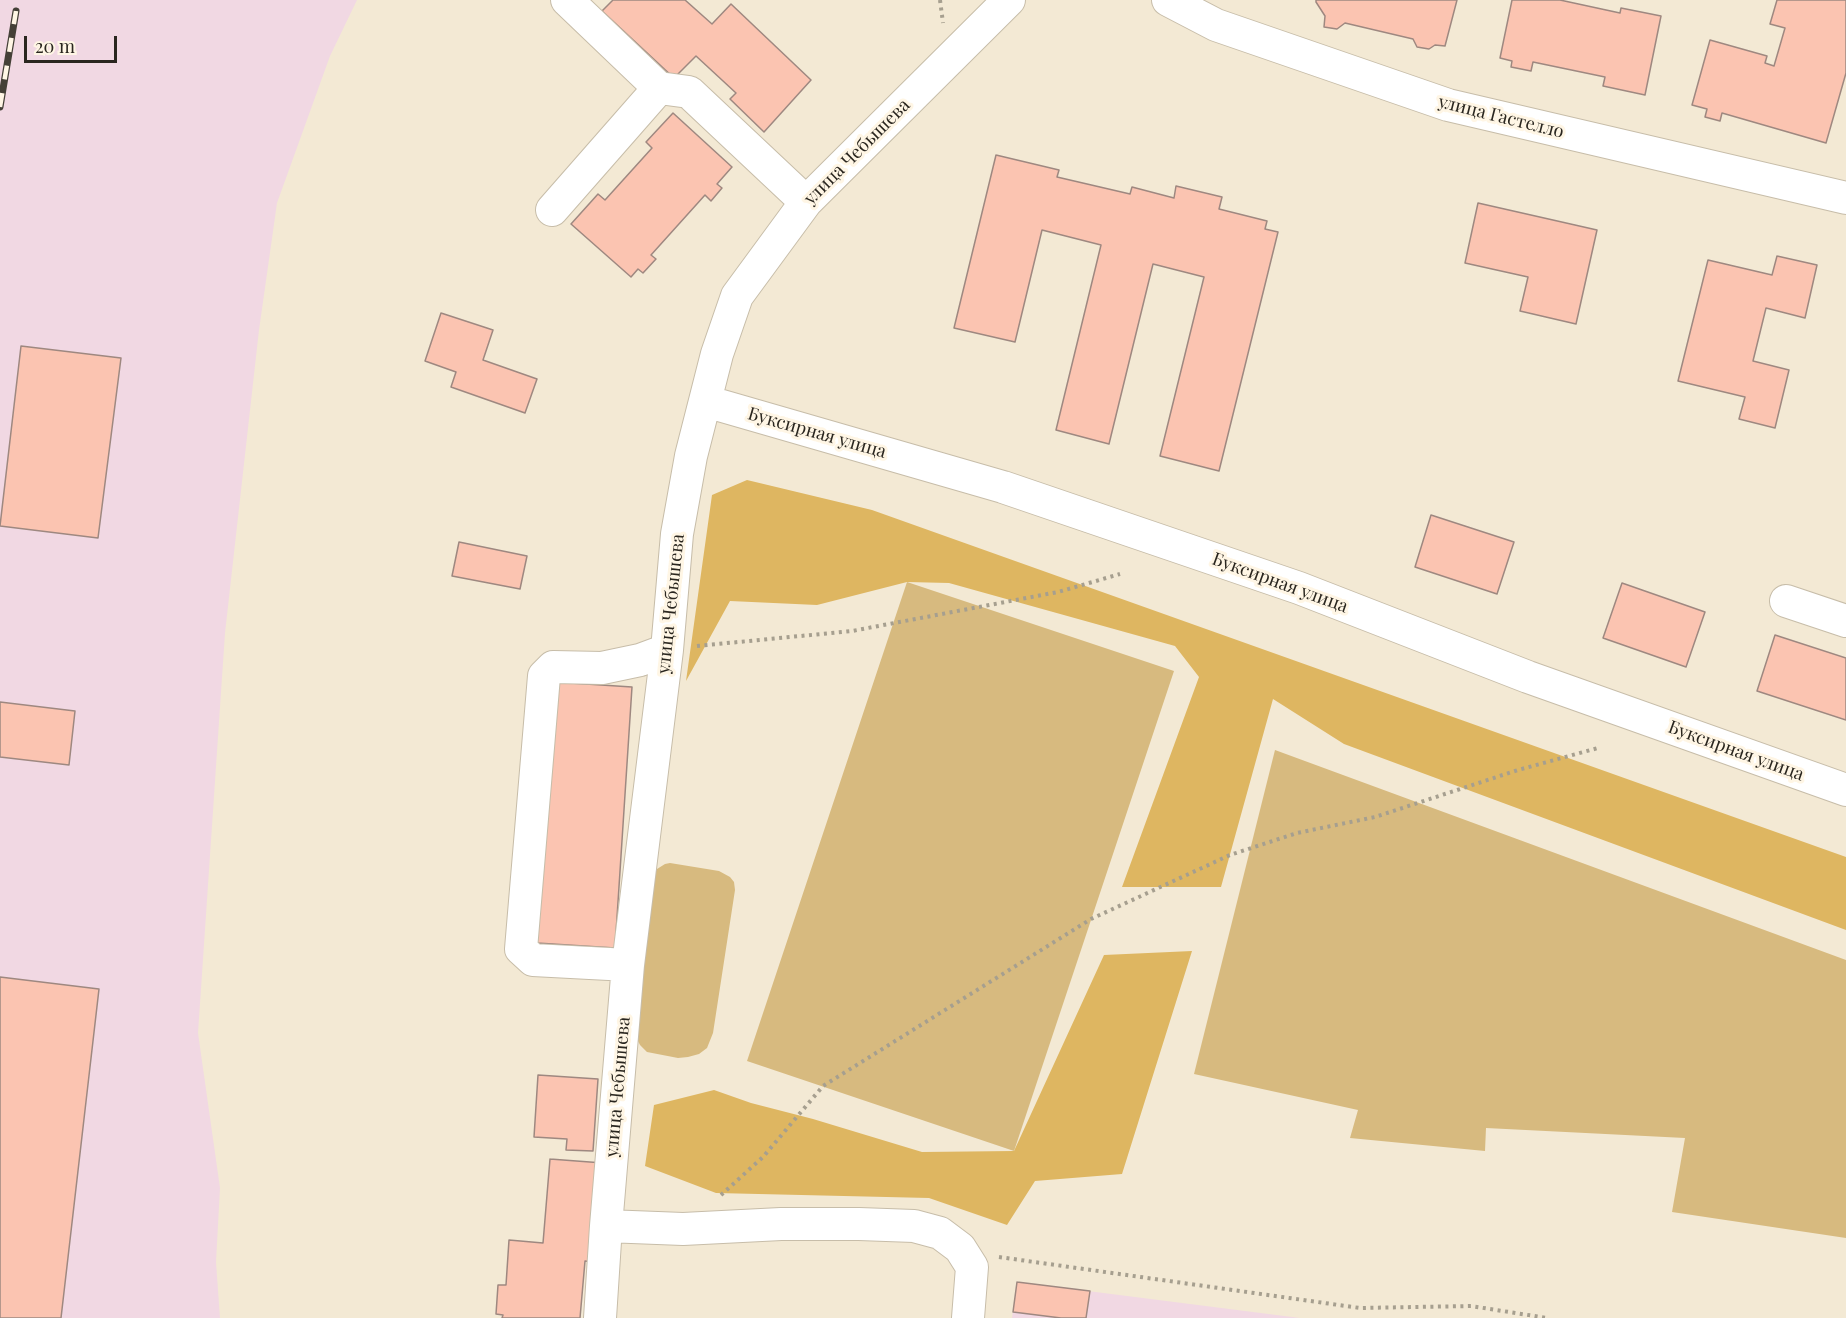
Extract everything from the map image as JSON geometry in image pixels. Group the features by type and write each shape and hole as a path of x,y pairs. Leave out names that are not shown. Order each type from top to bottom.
{"street":[{"path":"567,0 659,88 688,92 806,202"},
{"name":"улица Чебышева","path":"600,1318 628,965 667,650 678,534 691,456 717,354 737,296 806,202 1009,0"},
{"name":"улица Гастелло","path":"1168,0 1219,13 1448,105 1844,190"},
{"path":"552,210 659,88"},
{"name":"Буксирная улица","path":"705,401 1003,487 1299,588 1528,677 1846,790"},
{"path":"1786,601 1846,621"},
{"path":"628,965 533,960 521,949 544,676 553,667 602,668 640,660 667,650"},
{"path":"606,1226 683,1229 781,1224 914,1226 940,1233 960,1248 972,1267 968,1318"}],"path":[{"path":"667,650 852,631 1058,592 1120,574"},
{"path":"683,1229 763,1157 823,1086 1091,919 1230,855 1297,833 1375,817 1518,770 1598,748"},
{"path":"960,1248 1012,1259 1360,1308 1471,1306 1547,1318"}],"shaded area":[{"path":"0,0 357,0 330,56 277,203 259,330 225,633 198,1033 220,1188 216,1262 220,1318 0,1318"},
{"path":"747,480 872,510 1846,857 1846,930 1344,744 1273,699 1221,887 1122,887 1199,677 1175,646 949,583 907,582 817,605 730,601 686,681 712,495"},
{"path":"907,582 1174,671 1014,1151 747,1061"},
{"path":"1275,750 1846,960 1846,1238 1672,1212 1685,1138 1486,1128 1485,1151 1350,1138 1358,1110 1194,1074"},
{"path":"670,863 719,871 730,877 734,882 735,890 713,1033 707,1048 699,1054 678,1058 647,1052 636,1037 651,882 657,869"},
{"path":"1192,951 1122,1174 1035,1181 1007,1225 929,1198 716,1193 645,1166 654,1105 714,1090 751,1103 922,1152 1014,1151 1104,955"},
{"path":"1017,1282 1300,1318 1012,1318"}],"building":[{"path":"613,0 685,0 712,24 731,4 811,80 764,132 730,99 736,93 696,56 674,78 602,11"},
{"path":"1316,0 1457,0 1445,46 1435,45 1429,49 1417,47 1413,39 1345,23 1337,29 1324,27 1325,16"},
{"path":"1512,0 1560,0 1620,13 1621,8 1661,16 1645,95 1603,86 1605,77 1533,62 1531,71 1511,67 1512,61 1500,58"},
{"path":"1777,0 1846,0 1846,73 1826,143 1722,113 1720,121 1705,117 1707,109 1692,105 1710,40 1767,56 1765,63 1774,66 1785,28 1770,24"},
{"path":"673,113 732,167 717,184 722,188 711,201 705,195 651,255 656,259 643,273 638,269 631,277 571,224 598,194 605,200 652,148 646,142"},
{"path":"996,155 1059,170 1057,177 1130,194 1132,187 1174,198 1176,186 1222,197 1219,209 1267,221 1265,229 1278,232 1219,471 1160,456 1204,277 1153,264 1109,444 1056,430 1101,245 1042,230 1015,342 954,328"},
{"path":"1478,203 1597,230 1576,324 1520,311 1528,277 1465,263"},
{"path":"1777,256 1817,265 1805,318 1766,308 1753,361 1789,370 1775,428 1739,419 1745,397 1678,381 1708,260 1772,275"},
{"path":"441,313 493,330 483,360 537,379 525,413 451,387 456,372 425,361"},
{"path":"21,346 121,358 98,538 0,526"},
{"path":"1431,515 1514,542 1497,594 1415,567"},
{"path":"459,542 527,556 520,589 452,576"},
{"path":"1622,583 1705,612 1686,667 1603,638"},
{"path":"1775,635 1846,658 1846,720 1757,691"},
{"path":"555,682 632,687 615,948 537,943"},
{"path":"0,702 75,711 69,765 0,757"},
{"path":"0,977 99,989 61,1318 0,1318"},
{"path":"538,1075 598,1079 593,1151 566,1150 567,1139 534,1137"},
{"path":"550,1159 603,1163 594,1262 585,1261 580,1318 502,1318 503,1315 496,1314 498,1285 506,1285 509,1240 543,1243"},
{"path":"1017,1282 1090,1291 1086,1318 1061,1318 1013,1312"}],"railway":[{"path":"0,107 16,11"}]}
